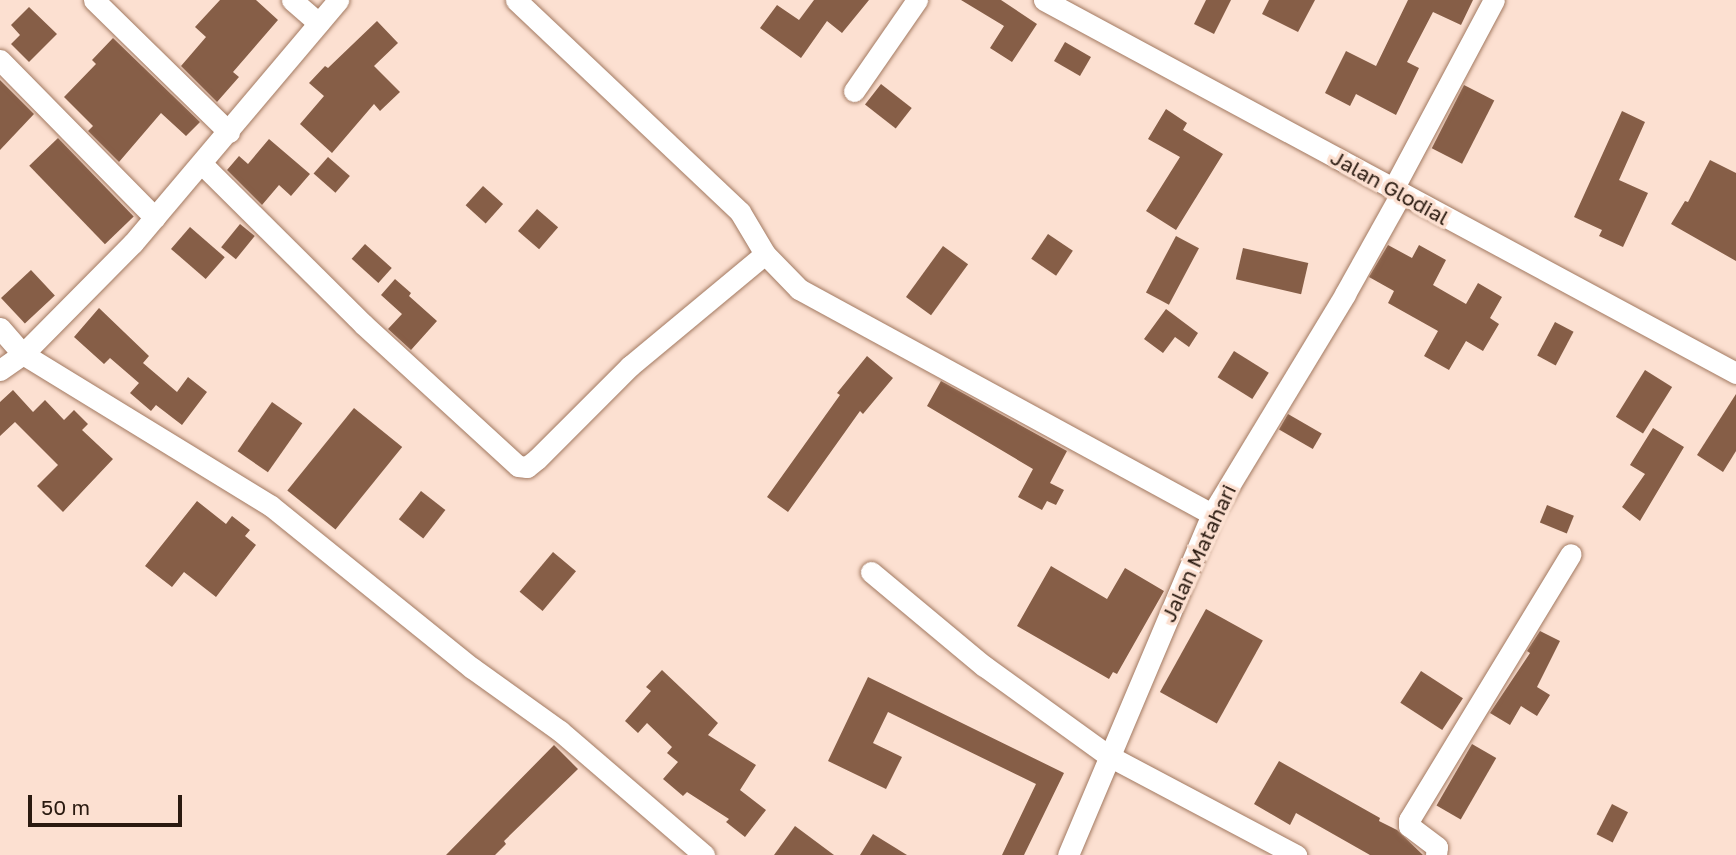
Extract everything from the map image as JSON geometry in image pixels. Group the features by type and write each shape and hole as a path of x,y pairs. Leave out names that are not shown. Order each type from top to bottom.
{"street":[{"path":"94,0 229,132"},
{"path":"292,0 318,23"},
{"path":"0,370 23,354 155,218 338,0"},
{"path":"516,0 740,212 765,254 799,289 1212,514"},
{"path":"854,91 917,0"},
{"name":"Jalan Glodial","path":"1044,0 1736,373"},
{"name":"Jalan Matahari","path":"1068,855 1212,514 1345,294 1493,0"},
{"path":"0,60 155,218"},
{"path":"202,164 363,324 518,466 527,467 537,459 630,366 765,254"},
{"path":"0,328 23,354 271,506 472,668 560,731 704,855"},
{"path":"1436,855 1437,847 1409,826 1409,820 1571,554"},
{"path":"871,572 984,666 1109,756 1296,855"}],"building":[{"path":"220,0 256,0 278,20 233,72 239,77 217,102 181,66 206,37 195,27"},
{"path":"814,0 869,0 842,33 827,21 801,58 760,28 777,5 799,20"},
{"path":"961,0 1001,0 1037,24 1012,62 990,48 1004,26"},
{"path":"1206,0 1231,0 1214,34 1194,24"},
{"path":"1269,0 1315,0 1298,32 1262,14"},
{"path":"1408,0 1473,0 1461,25 1433,12 1407,62 1419,68 1396,115 1356,94 1350,106 1325,93 1346,51 1376,66"},
{"path":"29,7 57,34 29,62 11,44 20,35 11,25"},
{"path":"377,21 398,43 374,66 400,92 380,111 374,104 332,153 300,124 324,96 309,83"},
{"path":"113,38 200,122 186,136 161,113 119,162 88,131 93,126 64,97 96,64 92,60"},
{"path":"1065,42 1091,57 1080,76 1054,61"},
{"path":"0,80 34,114 0,150"},
{"path":"881,84 912,108 896,128 865,104"},
{"path":"1464,85 1494,100 1462,164 1432,148"},
{"path":"1166,109 1187,123 1183,130 1223,154 1176,230 1146,211 1180,157 1148,139"},
{"path":"1622,111 1645,122 1619,180 1648,193 1623,247 1599,236 1602,230 1574,217"},
{"path":"58,138 134,216 105,244 29,166"},
{"path":"269,139 310,174 291,196 279,185 262,205 227,170 239,156 248,164"},
{"path":"328,157 350,176 335,193 314,174"},
{"path":"1710,160 1736,173 1736,261 1671,224 1685,201 1688,202"},
{"path":"483,186 503,204 486,223 466,205"},
{"path":"537,209 558,227 539,249 518,231"},
{"path":"240,224 255,236 236,259 221,247"},
{"path":"190,227 225,257 206,279 171,249"},
{"path":"1048,234 1073,251 1056,276 1031,259"},
{"path":"1176,236 1199,248 1169,305 1146,293"},
{"path":"365,244 392,268 378,283 352,259"},
{"path":"1388,245 1412,258 1419,245 1446,260 1433,285 1466,304 1478,283 1502,297 1490,318 1499,324 1483,351 1466,341 1449,370 1424,356 1438,331 1388,303 1394,291 1369,277"},
{"path":"943,246 968,264 931,315 906,297"},
{"path":"1243,248 1308,263 1301,294 1236,279"},
{"path":"31,270 55,296 25,324 1,298"},
{"path":"395,279 411,293 409,296 437,321 411,350 388,329 402,314 381,295"},
{"path":"99,308 149,356 143,363 177,392 188,377 207,392 182,425 156,405 151,411 130,393 139,383 110,358 104,364 74,337"},
{"path":"1166,309 1198,333 1189,347 1175,337 1163,353 1144,339"},
{"path":"1555,322 1574,332 1556,365 1537,356"},
{"path":"1234,351 1269,373 1252,399 1218,377"},
{"path":"867,356 893,378 863,414 860,411 788,512 767,497 840,395 837,393"},
{"path":"1645,370 1672,387 1643,434 1616,417"},
{"path":"941,381 1067,451 1050,483 1064,490 1056,505 1047,501 1042,510 1018,497 1033,469 927,406"},
{"path":"13,390 33,412 45,400 64,420 74,410 88,424 82,430 113,459 63,512 37,486 58,465 15,422 0,436 0,402"},
{"path":"1736,394 1736,451 1723,472 1697,455"},
{"path":"272,402 302,423 268,472 238,451"},
{"path":"354,408 402,447 335,529 287,490"},
{"path":"1288,414 1322,434 1313,449 1279,430"},
{"path":"1653,428 1684,447 1640,521 1622,507 1645,474 1630,465"},
{"path":"421,491 445,510 423,538 399,519"},
{"path":"197,501 226,524 232,516 250,530 245,536 256,545 216,597 184,572 172,587 145,566"},
{"path":"1547,505 1574,516 1567,533 1540,523"},
{"path":"553,552 576,571 543,611 520,592"},
{"path":"1051,566 1107,599 1125,568 1164,591 1117,674 1113,672 1109,679 1017,626"},
{"path":"1206,609 1263,641 1217,724 1160,692"},
{"path":"1540,631 1560,641 1537,687 1550,695 1537,716 1521,706 1510,725 1490,713 1530,653 1527,651"},
{"path":"662,670 718,723 708,735 756,765 740,790 766,810 745,837 726,822 729,819 687,792 683,796 663,779 678,762 667,753 672,747 647,723 638,733 625,721 651,691 646,687"},
{"path":"1421,671 1463,698 1442,730 1400,703"},
{"path":"868,677 1064,773 1024,855 1002,855 1036,784 888,712 873,743 902,757 886,789 828,761"},
{"path":"1472,744 1496,758 1461,819 1436,805"},
{"path":"554,745 578,769 504,841 506,844 495,855 446,855"},
{"path":"1279,761 1380,818 1379,821 1397,830 1423,855 1370,855 1296,813 1290,825 1254,804"},
{"path":"1612,804 1628,812 1613,842 1597,834"},
{"path":"795,826 834,855 774,855"},
{"path":"873,834 907,855 860,855"}]}
